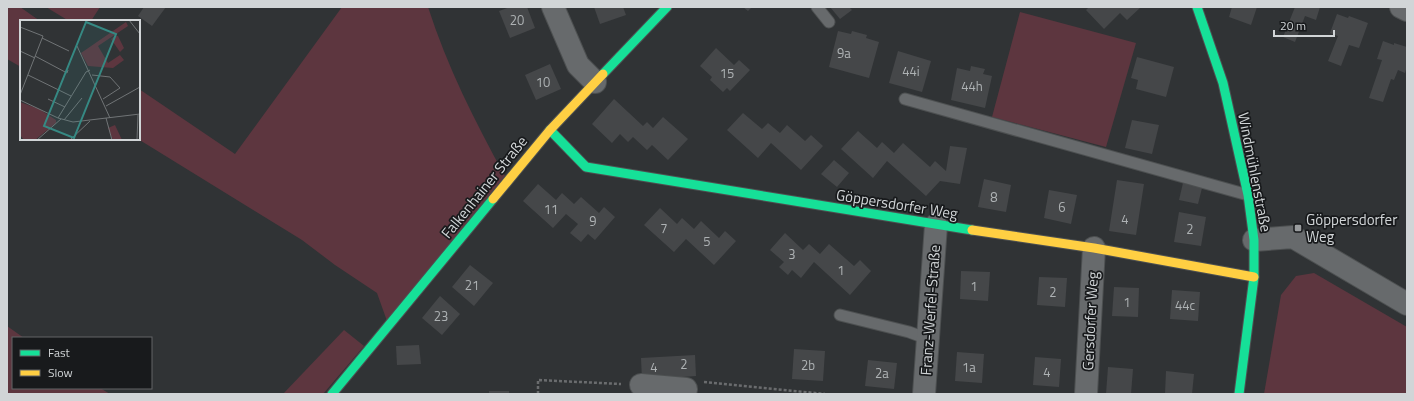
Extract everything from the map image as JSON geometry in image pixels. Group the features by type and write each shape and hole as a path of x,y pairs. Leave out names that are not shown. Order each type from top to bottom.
{"street":[{"path":"553,7 578,65 594,82"},
{"name":"Falkenhainer Straße","path":"332,394 550,130 594,82 667,7"},
{"name":"Windmühlenstraße","path":"1197,7 1223,83 1248,195 1254,240 1254,277 1239,394"},
{"path":"1401,7 1407,10"},
{"name":"Göppersdorfer Weg","path":"550,130 586,167 936,225 1094,248 1254,277"},
{"name":"Franz-Werfel-Straße","path":"924,394 936,225"},
{"path":"1254,240 1293,237 1407,304"},
{"name":"Gersdorfer Weg","path":"1086,394 1094,248"},
{"path":"641,385 686,391"}],"lane":[{"path":"817,7 829,22"},
{"path":"905,99 1248,195"},
{"path":"840,315 908,332 928,339"}],"path":[{"path":"538,394 538,380 641,385"},
{"path":"686,391 701,382 825,394"}],"shaded area":[{"path":"7,7 20,7 39,20 20,20 20,66 7,59"},
{"path":"46,7 100,7 92,20 67,20"},
{"path":"342,7 428,7 444,51 462,93 505,176 387,321 377,293 335,265 302,240 140,140 140,90 235,154"},
{"path":"1020,12 1136,43 1106,147 992,117"},
{"path":"1314,273 1407,327 1407,394 1264,394 1281,295 1296,276"},
{"path":"7,326 23,337 12,337 12,389 102,389 110,394 7,394"},
{"path":"344,330 364,346 323,394 283,394"}],"building":[{"path":"144,7 166,7 152,26 138,16"},
{"path":"510,7 527,7 535,28 510,38 499,11"},
{"path":"594,7 623,7 626,15 600,24"},
{"path":"743,7 752,7 748,11"},
{"path":"830,7 849,7 852,10 840,19"},
{"path":"1089,7 1141,7 1127,20 1120,13 1104,29 1086,10"},
{"path":"1232,7 1257,7 1251,25 1229,17"},
{"path":"1295,7 1320,7 1316,20 1305,16 1295,42 1283,37"},
{"path":"1337,14 1348,18 1349,16 1368,23 1359,48 1349,45 1341,66 1328,61 1338,36 1330,33"},
{"path":"838,31 851,34 852,31 867,35 866,38 879,42 869,78 829,67"},
{"path":"1383,41 1394,45 1394,43 1407,47 1407,66 1405,73 1398,70 1394,80 1391,79 1383,102 1369,98 1382,60 1377,59"},
{"path":"716,48 734,65 739,60 750,70 730,91 727,88 723,92 710,80 712,77 700,66"},
{"path":"898,51 931,61 922,92 889,83"},
{"path":"1137,57 1174,67 1166,97 1136,89 1138,80 1131,78"},
{"path":"550,64 561,89 536,100 525,75"},
{"path":"971,66 985,69 983,74 992,76 985,108 951,100 957,68 970,71"},
{"path":"614,99 643,126 647,122 653,128 663,117 688,139 668,160 652,145 647,150 633,137 628,142 620,134 612,143 592,124"},
{"path":"743,113 762,129 768,123 780,133 787,125 805,141 811,135 823,146 801,170 771,143 758,158 727,130"},
{"path":"1132,120 1159,125 1152,154 1125,148"},
{"path":"858,131 877,148 882,142 894,153 903,143 930,167 935,161 946,171 950,146 967,148 960,184 940,181 926,196 887,161 873,178 841,149"},
{"path":"834,160 849,173 837,187 821,174"},
{"path":"984,179 1011,185 1006,212 978,207"},
{"path":"1117,180 1144,184 1136,235 1109,231"},
{"path":"1183,183 1202,188 1198,204 1179,200"},
{"path":"538,184 556,200 562,193 574,204 581,197 599,213 604,207 615,217 595,240 588,234 581,242 570,233 578,224 566,214 553,228 523,201"},
{"path":"1049,190 1077,195 1071,224 1044,218"},
{"path":"660,208 677,224 682,218 694,229 701,221 719,238 725,231 736,241 714,265 686,239 674,252 644,225"},
{"path":"1179,212 1206,217 1201,246 1174,242"},
{"path":"785,233 803,250 809,244 820,254 829,244 854,266 860,260 871,271 850,295 814,262 801,278 792,270 788,275 779,267 784,262 770,250"},
{"path":"470,265 493,283 474,306 452,287"},
{"path":"961,271 990,272 988,301 960,299"},
{"path":"1039,277 1067,278 1065,307 1037,305"},
{"path":"1114,287 1139,288 1138,317 1112,316"},
{"path":"1172,290 1200,292 1198,321 1170,319"},
{"path":"440,296 460,314 442,335 422,318"},
{"path":"419,345 421,364 397,365 396,346"},
{"path":"794,349 825,351 823,381 792,379"},
{"path":"957,352 984,354 982,383 955,381"},
{"path":"695,355 696,376 642,380 641,358"},
{"path":"1035,357 1061,359 1059,387 1033,385"},
{"path":"868,360 897,363 894,389 865,386"},
{"path":"1108,367 1133,369 1131,394 1106,394"},
{"path":"1166,371 1194,374 1192,394 1165,394"},
{"path":"489,391 509,391 509,394 489,394"}],"traffic: fast":[{"path":"603,74 667,7"},
{"path":"1197,7 1223,83 1248,195 1254,240 1254,277 1239,394"},
{"path":"550,130 586,167 972,230"},
{"path":"332,394 493,199"}],"traffic: slow":[{"path":"493,199 550,130 603,74"},
{"path":"972,230 1094,248 1254,277"}],"place":[{"name":"Göppersdorfer Weg","path":"1298,228"}]}
